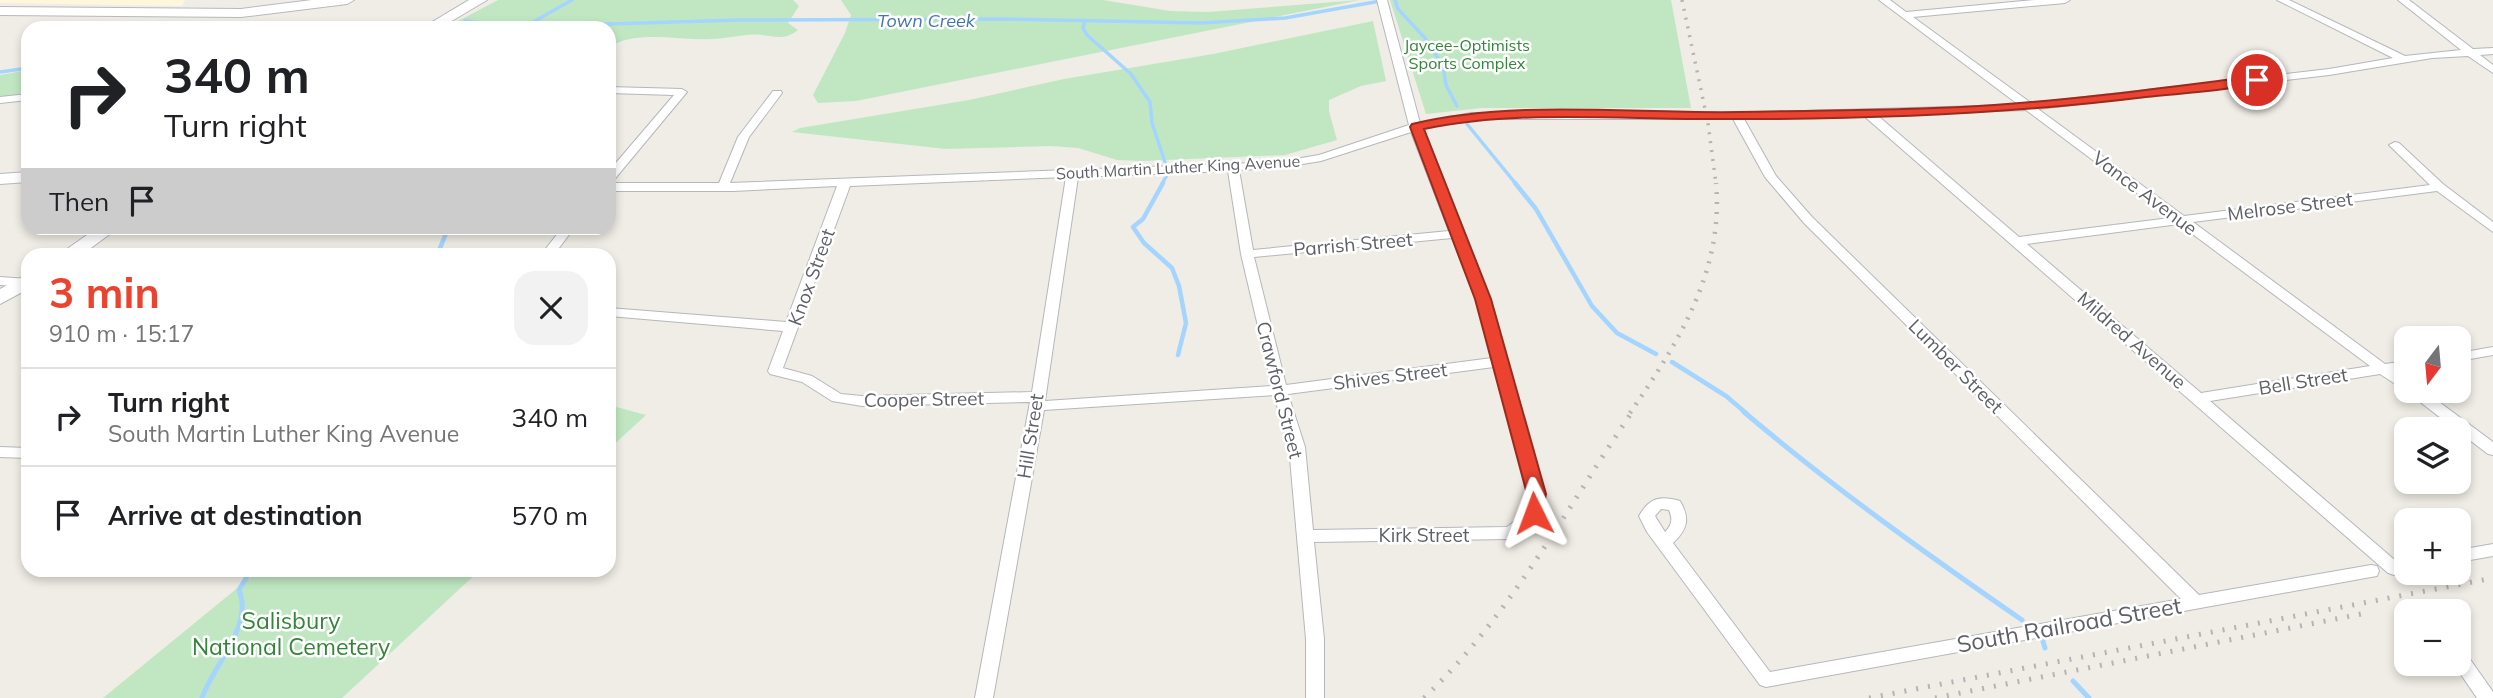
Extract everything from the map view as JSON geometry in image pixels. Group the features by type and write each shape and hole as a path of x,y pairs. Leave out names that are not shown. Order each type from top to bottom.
{"street":[{"path":"0,4 229,7 299,0"},
{"path":"0,11 241,13 347,0"},
{"path":"442,21 480,0"},
{"name":"Vance Avenue","path":"1884,0 2394,377"},
{"path":"1905,15 2065,0"},
{"path":"2282,0 2402,59"},
{"path":"2403,0 2493,70"},
{"path":"1383,2 1423,149 1483,299 1500,362"},
{"name":"South Martin Luther King Avenue","path":"616,187 723,187 1283,165 1313,160 1416,127 1458,118 1498,115 1737,116 2029,107 2329,72 2402,59 2493,51"},
{"path":"616,90 682,92 616,170"},
{"path":"723,187 744,138 777,93"},
{"path":"0,100 21,98"},
{"name":"Mildred Avenue","path":"1868,113 2394,562"},
{"name":"Lumber Street","path":"1737,116 1771,177 1808,220 2194,601"},
{"path":"2395,145 2439,187 2493,229"},
{"name":"Crawford Street","path":"1233,167 1247,254 1280,390 1297,447 1315,639 1315,698"},
{"name":"Hill Street","path":"984,698 1037,402 1073,173"},
{"path":"0,179 21,178"},
{"name":"Knox Street","path":"775,372 845,181"},
{"name":"Melrose Street","path":"2017,241 2439,187"},
{"name":"Parrish Street","path":"1247,254 1459,234"},
{"path":"78,248 98,235"},
{"path":"0,281 21,282"},
{"path":"0,298 21,286"},
{"path":"616,312 672,315 735,325 793,327"},
{"path":"2471,355 2493,351"},
{"name":"Shives Street","path":"1280,390 1500,362"},
{"name":"Kirk Street","path":"1306,536 1510,533 1534,513 1536,494 1500,362"},
{"name":"Bell Street","path":"2200,398 2394,367"},
{"name":"Cooper Street","path":"775,372 807,379 837,398 862,401 1037,402 1280,390"},
{"path":"2430,403 2493,450"},
{"path":"0,452 21,453"},
{"name":"South Railroad Street","path":"1662,539 1766,680 2194,601 2371,572"},
{"path":"2471,554 2493,550"},
{"path":"2471,675 2487,698"}],"shaded area":[{"path":"0,0 185,0 182,6 0,3"}],"green space":[{"path":"498,0 793,0 799,6 788,23 798,30 781,37 646,37 616,44 616,21 458,21"},
{"path":"841,0 1103,0 1170,11 1208,12 1360,0 856,101 818,103 813,95 845,33 851,15"},
{"name":"Jaycee-Optimists Sports Complex","path":"1390,0 1671,0 1691,108 1482,108 1426,114"},
{"path":"1373,21 1386,81 1361,86 1329,100 1329,111 1337,140 1285,155 1117,160 1078,148 1051,146 946,149 792,132 800,128 969,100 1064,79 1213,54"},
{"path":"21,71 21,98 0,100 0,75"},
{"path":"616,407 646,415 616,443"},
{"name":"Salisbury National Cemetery","path":"251,577 473,577 342,698 103,698"}],"waterway":[{"path":"535,21 572,0"},
{"name":"Town Creek","path":"616,24 740,20 1006,19 1202,23 1285,18 1386,0"},
{"path":"1395,0 1398,9 1425,38 1443,66 1446,85 1457,106"},
{"path":"1085,21 1083,28 1087,35 1131,74 1150,102 1152,123 1165,162"},
{"name":"Town Creek","path":"0,72 21,69"},
{"path":"1467,124 1516,184"},
{"path":"1162,184 1168,173"},
{"path":"1163,183 1143,219 1133,227 1144,243 1172,268 1179,286 1186,323 1178,355"},
{"path":"1515,183 1536,209 1592,306 1617,333 1656,354"},
{"path":"440,248 445,235"},
{"path":"1672,362 1726,396 1746,413"},
{"path":"1744,412 1880,519 2022,620"},
{"path":"202,698 237,631 242,604 239,590 247,577"},
{"path":"2042,638 2045,648"},
{"path":"2073,681 2089,698"}],"railway":[{"path":"1682,0 1708,123 1716,184"},
{"path":"1630,413 1680,333 1705,276 1717,215 1716,183"},
{"path":"1424,698 1484,632 1510,597 1632,412"},
{"path":"1869,698 2493,578"},
{"path":"1935,698 2361,614"}],"route":[{"path":"1534,513 1536,494 1483,299 1416,127 1471,116 1498,115 1737,116 1935,112 2029,107 2257,80"}]}
